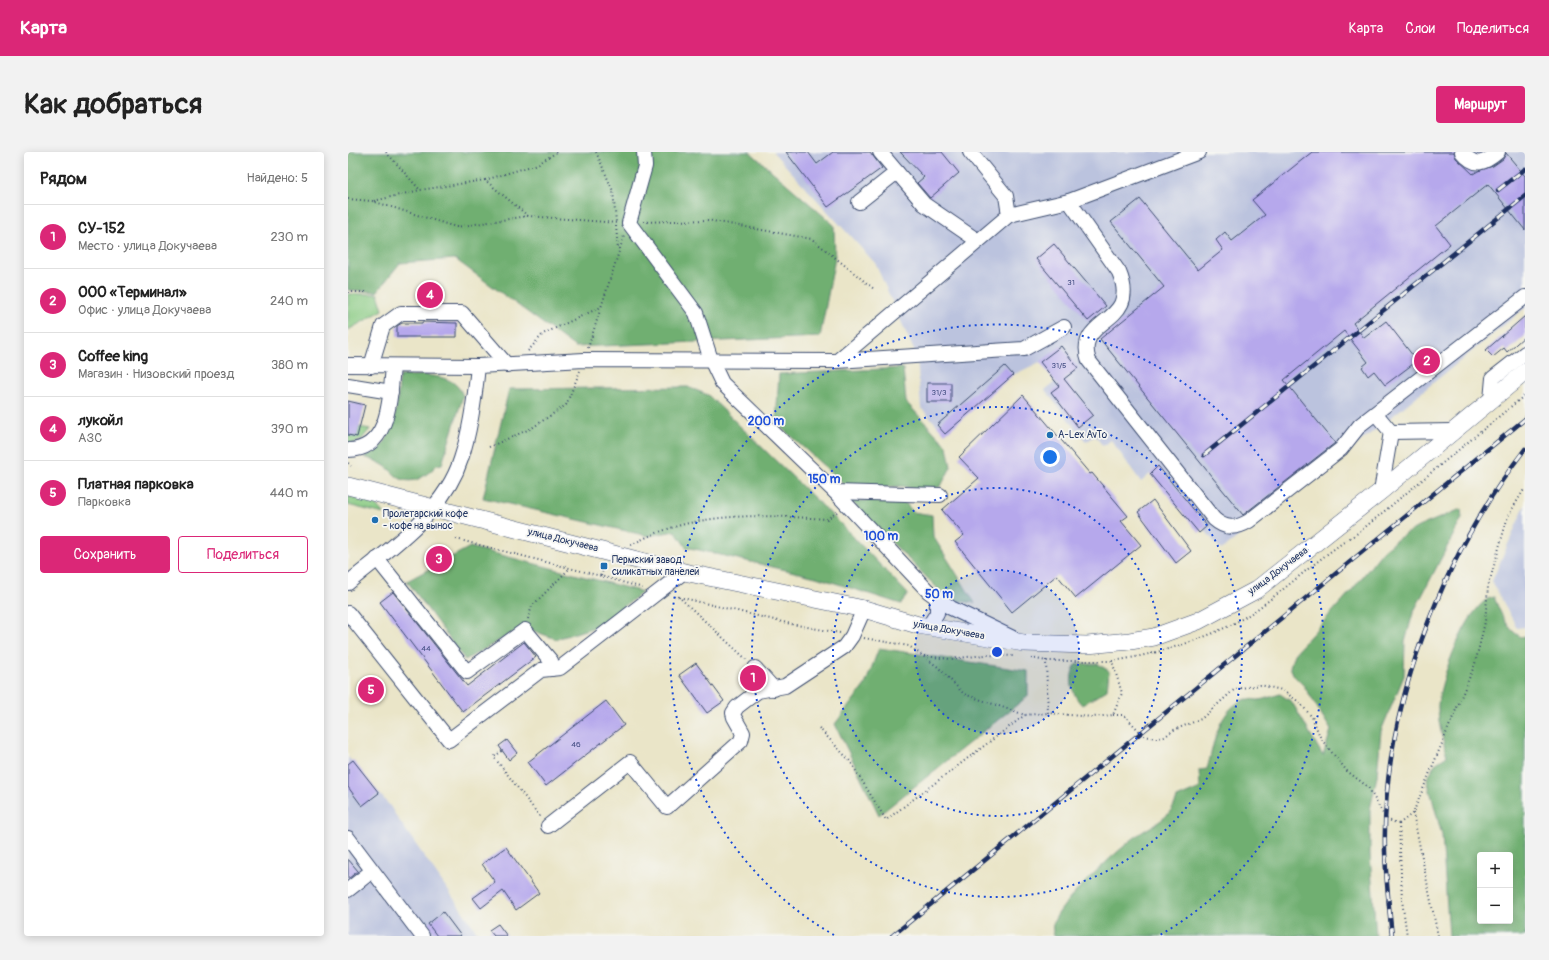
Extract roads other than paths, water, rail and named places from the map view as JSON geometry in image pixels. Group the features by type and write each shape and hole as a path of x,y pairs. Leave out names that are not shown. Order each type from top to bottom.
{"main road":[{"name":"улица Докучаева","path":"348,486 684,572 864,609 1023,652 1045,644 1087,645 1130,642 1154,637 1198,621 1256,590 1381,491 1525,372"}],"street":[{"path":"644,152 645,166 629,223 696,313 711,360 722,383 835,492 928,591 951,608 1023,652"},
{"path":"880,152 924,204 978,241"},
{"path":"970,152 1006,196 1009,215"},
{"path":"837,361 1009,215 1069,201 1200,152"},
{"path":"1462,152 1474,162 1480,163 1489,159 1498,152"},
{"path":"859,202 897,172"},
{"path":"1069,201 1119,272 1124,287 1123,302 1118,311 1094,330 1088,338 1086,353 1089,361 1219,524 1230,527 1243,525 1249,521 1341,450 1355,430 1525,297"},
{"path":"371,366 383,326 401,313 462,313 512,364"},
{"path":"348,365 478,366 584,360 837,361 1024,350 1064,327"},
{"path":"1491,400 1493,378 1525,353"},
{"path":"348,450 361,448 376,438 386,417 391,392 393,366"},
{"path":"350,580 377,559 433,507 450,484 461,460 474,407 478,366"},
{"path":"348,385 391,392"},
{"path":"1376,414 1391,432 1381,491"},
{"path":"1391,432 1453,430"},
{"path":"835,492 940,495"},
{"path":"377,559 467,672 525,630 551,661 551,669"},
{"path":"348,613 449,740 542,670 560,668 684,572"},
{"path":"928,627 937,612 937,597"},
{"path":"548,826 630,762 667,807 741,741 743,733 733,713 737,707 758,691 785,686 844,647 852,636 864,609"},
{"path":"755,668 774,689"},
{"path":"348,838 422,936"},
{"path":"348,890 372,871"}],"railway":[{"path":"1498,190 1525,169"},
{"path":"1204,455 1525,196"},
{"path":"892,936 1525,419"},
{"path":"1392,936 1385,851 1386,798 1393,745 1405,691 1422,639 1443,587 1467,538 1495,492 1525,449"}],"place":[{"name":"лукойл","path":"430,295"},
{"name":"ООО «Терминал»","path":"1427,361"},
{"name":"A-Lex AvTo","path":"1050,435"},
{"name":"Пролетарский кофе - кофе на вынос","path":"375,520"},
{"name":"Coffee king","path":"439,559"},
{"name":"Пермский завод силикатных панелей","path":"604,566"},
{"name":"СУ-152","path":"753,678"},
{"name":"Платная парковка","path":"371,690"}]}
